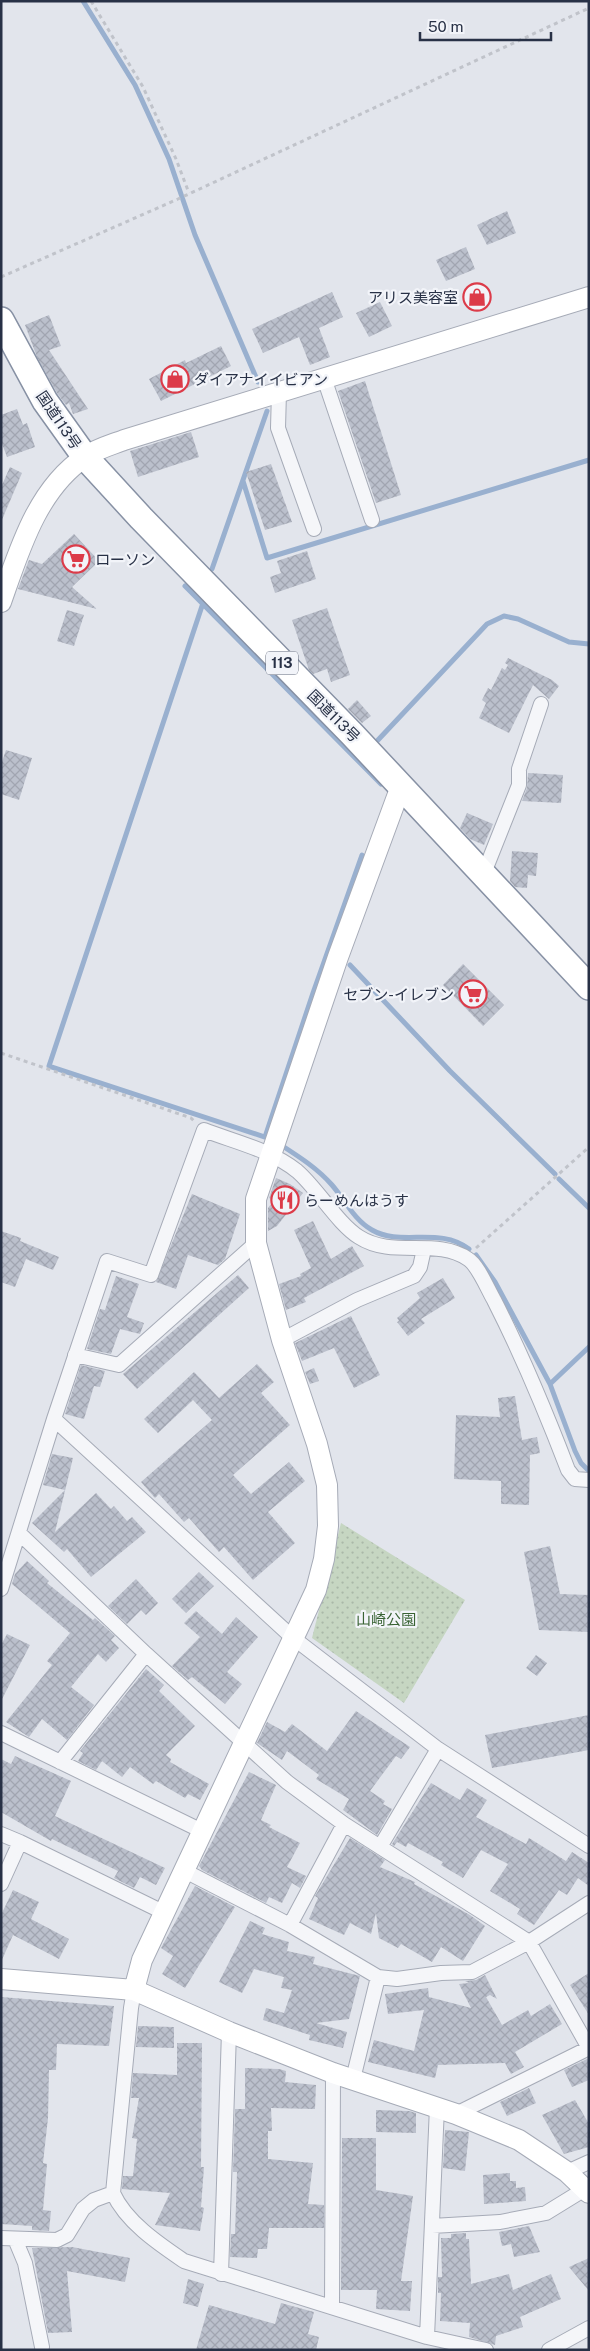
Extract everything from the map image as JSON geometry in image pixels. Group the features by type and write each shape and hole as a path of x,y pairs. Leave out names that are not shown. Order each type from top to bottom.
{"highway":[{"name":"国道113号","path":"1,320 45,401 84,457 484,873 589,987"}],"street":[{"path":"1,602 25,536 48,494 84,457 124,440 589,297"},
{"path":"324,378 372,520"},
{"path":"279,392 278,428 314,528"},
{"path":"484,873 519,785 520,769 541,704"},
{"path":"401,786 338,957 256,1199 256,1243 282,1340 317,1444 327,1485 328,1510 324,1559 316,1590 292,1637 244,1745 163,1912 142,1960 130,2008 113,2193 117,2203 159,2244 184,2262 427,2336 486,2350"},
{"path":"1,1589 54,1419 107,1261 151,1275 204,1130 272,1155 297,1171 357,1236 373,1245 386,1248 445,1250 469,1259 484,1281 527,1365 568,1470 575,1479 589,1480"},
{"path":"75,1355 119,1364 256,1243"},
{"path":"282,1340 356,1300 414,1276 420,1267 424,1249"},
{"path":"54,1419 292,1637 438,1749 589,1846"},
{"path":"19,1533 146,1654 244,1745 287,1782 344,1824 529,1942 589,2048 456,2114"},
{"path":"60,1762 146,1654"},
{"path":"1,1733 202,1831"},
{"path":"380,1847 438,1749"},
{"path":"290,1925 344,1824"},
{"path":"1,1834 163,1912"},
{"path":"1,1884 20,1842"},
{"path":"183,1870 290,1925 378,1977 397,1980 441,1973 472,1972 529,1942 589,1903"},
{"path":"352,2079 378,1977"},
{"path":"1,1979 134,1990 229,2032 333,2073 456,2114 519,2140 567,2172 587,2191 546,2214 500,2222 432,2226"},
{"path":"221,2274 229,2032"},
{"path":"332,2307 333,2073"},
{"path":"427,2336 436,2107"},
{"path":"567,2172 589,2162"},
{"path":"8,2238 57,2240 67,2235 83,2208 94,2200 113,2193"},
{"path":"8,2238 25,2263 42,2347"},
{"path":"549,2350 589,2328"}],"path":[{"path":"91,1 143,86 176,159 187,194"},
{"path":"1,277 178,199 589,8"},
{"path":"1,1053 191,1118 204,1130"},
{"path":"469,1259 474,1250 589,1147"}],"green space":[{"name":"山崎公園","path":"341,1523 465,1600 404,1703 312,1638"}],"building":[{"path":"507,211 516,233 487,245 477,225"},
{"path":"466,247 475,269 446,281 436,260"},
{"path":"332,292 343,317 319,328 330,357 310,365 299,337 263,353 252,329"},
{"path":"380,302 392,326 369,337 356,313"},
{"path":"49,315 61,346 49,350 88,409 73,414 69,403 66,405 57,393 37,357 25,325"},
{"path":"221,346 231,366 161,401 149,379 185,360 186,363"},
{"path":"365,381 401,495 376,503 338,391"},
{"path":"17,409 23,425 27,423 35,447 7,457 1,441 1,415"},
{"path":"191,432 199,457 138,477 130,451"},
{"path":"271,464 292,522 265,530 246,472"},
{"path":"10,467 22,473 1,522 1,487"},
{"path":"74,534 99,561 72,587 97,609 18,589 29,560 42,564"},
{"path":"307,551 316,579 275,593 270,577 281,573 277,561"},
{"path":"327,608 350,675 331,682 327,669 313,674 309,670 292,620"},
{"path":"67,610 84,615 74,646 57,641"},
{"path":"508,658 552,680 559,686 549,699 533,685 509,733 479,718 486,703 482,700 488,688 491,690 502,668 505,670 508,665 505,663"},
{"path":"357,700 371,716 362,723 348,709"},
{"path":"6,750 32,758 19,800 1,794 1,765"},
{"path":"528,773 563,775 561,803 522,801 527,788"},
{"path":"467,813 493,824 484,845 470,839 460,828"},
{"path":"512,851 538,853 536,876 528,875 527,888 515,887 510,881"},
{"path":"463,964 504,1005 483,1026 443,985"},
{"path":"276,1178 290,1184 303,1193 277,1226 268,1231 268,1208 274,1200 269,1198"},
{"path":"192,1194 240,1214 225,1259 218,1265 188,1255 176,1289 156,1282"},
{"path":"313,1221 331,1259 352,1246 364,1266 304,1298 306,1302 286,1310 279,1284 301,1276 300,1274 311,1268 294,1230"},
{"path":"1,1231 21,1238 20,1241 59,1257 53,1270 26,1259 15,1287 1,1282"},
{"path":"238,1275 249,1288 137,1389 123,1374"},
{"path":"116,1276 139,1284 127,1317 144,1323 140,1334 120,1329 111,1354 87,1349 100,1309 105,1310"},
{"path":"443,1278 455,1298 421,1319 425,1323 408,1336 397,1322 399,1321 397,1318 420,1298 417,1293"},
{"path":"351,1316 380,1375 354,1388 334,1348 302,1361 295,1343"},
{"path":"257,1364 274,1382 261,1393 290,1425 233,1475 251,1494 289,1462 305,1481 268,1512 295,1543 253,1580 224,1547 219,1552 189,1518 184,1522 159,1494 155,1498 141,1482 212,1420 193,1400 158,1433 144,1419 194,1372 219,1398"},
{"path":"81,1365 105,1371 100,1387 94,1386 84,1419 65,1414"},
{"path":"314,1368 319,1381 310,1384 305,1372"},
{"path":"515,1396 522,1440 537,1437 540,1453 530,1455 529,1505 501,1504 501,1481 454,1479 456,1415 500,1417 498,1398"},
{"path":"52,1454 73,1458 55,1532 96,1493 111,1509 114,1506 127,1521 132,1517 146,1532 91,1577 67,1549 64,1552 32,1523 65,1490 43,1485"},
{"path":"550,1546 560,1594 589,1595 589,1632 539,1630 524,1552"},
{"path":"27,1561 49,1581 47,1583 93,1620 95,1618 115,1636 111,1640 119,1648 106,1662 98,1654 71,1687 94,1705 67,1740 42,1719 29,1737 6,1722 52,1665 47,1661 70,1633 12,1584 15,1574"},
{"path":"199,1572 214,1586 186,1613 172,1599"},
{"path":"136,1579 158,1603 146,1615 141,1610 127,1624 108,1606"},
{"path":"196,1611 222,1634 236,1617 258,1637 227,1672 242,1684 225,1704 192,1677 188,1680 172,1666 200,1637 184,1623"},
{"path":"7,1634 30,1645 1,1701 1,1645"},
{"path":"536,1655 547,1663 537,1676 526,1668"},
{"path":"146,1669 164,1685 159,1691 195,1726 166,1755 171,1759 170,1762 209,1784 200,1800 188,1794 185,1798 156,1781 153,1784 130,1767 122,1777 102,1761 96,1770 78,1761 83,1753 80,1751"},
{"path":"356,1711 410,1747 401,1759 396,1756 370,1791 385,1801 383,1804 392,1809 377,1835 343,1810 349,1799 316,1779 319,1775 287,1751 282,1760 257,1743 267,1722 285,1732 292,1724 327,1751"},
{"path":"589,1715 589,1750 492,1768 485,1735"},
{"path":"15,1756 71,1781 55,1816 165,1868 156,1885 140,1877 134,1888 114,1878 118,1871 52,1839 51,1841 1,1812 1,1759 11,1764"},
{"path":"249,1772 276,1785 261,1820 271,1825 269,1827 300,1843 287,1867 306,1876 300,1888 292,1883 282,1903 269,1897 266,1903 202,1870 199,1866"},
{"path":"431,1783 460,1800 467,1788 487,1800 476,1817 526,1844 529,1838 566,1861 572,1852 589,1863 589,1886 578,1878 567,1895 559,1890 534,1925 517,1914 520,1909 490,1891 508,1864 481,1850 463,1878 441,1865 443,1862 408,1843 406,1847 397,1842 394,1846 392,1844"},
{"path":"350,1838 385,1860 380,1867 415,1882 414,1884 470,1915 485,1926 463,1961 441,1947 432,1962 401,1944 398,1948 379,1938 376,1913 371,1934 350,1923 344,1935 309,1919 318,1898 315,1896"},
{"path":"195,1886 235,1907 185,1988 162,1974 173,1956 161,1948"},
{"path":"13,1890 39,1902 31,1919 69,1939 59,1959 13,1935 1,1962 1,1915"},
{"path":"250,1921 265,1928 262,1934 289,1942 287,1951 315,1957 313,1964 360,1976 349,2019 316,2023 347,2032 343,2048 309,2040 310,2035 263,2020 266,2008 284,2013 292,1990 281,1988 284,1977 254,1969 242,1993 219,1982"},
{"path":"589,1973 589,2015 570,1985"},
{"path":"485,1975 497,1999 490,1995 486,1997 502,2025 528,2010 531,2016 550,2004 562,2024 515,2052 524,2067 511,2074 505,2063 438,2065 435,2078 368,2062 374,2040 414,2051 424,2010 388,2014 385,1994 428,1988 429,1997 471,2008 459,1984 469,1983 465,1981 476,1980"},
{"path":"1,1997 114,2006 109,2046 57,2044 56,2070 49,2070 48,2118 43,2163 47,2164 43,2210 51,2211 49,2231 32,2230 32,2226 1,2224"},
{"path":"138,2026 174,2027 174,2048 136,2047"},
{"path":"177,2043 202,2043 201,2167 204,2167 201,2207 204,2208 200,2231 155,2225 170,2193 122,2189 123,2176 133,2176 137,2139 132,2138 139,2098 131,2098 133,2073 177,2075"},
{"path":"589,2058 589,2080 572,2087 564,2070"},
{"path":"245,2068 279,2069 286,2071 285,2082 316,2085 315,2109 271,2108 272,2131 268,2131 268,2159 313,2163 308,2204 324,2205 324,2228 269,2228 267,2249 258,2249 257,2258 230,2257 231,2234 235,2234 237,2172 233,2172 235,2109 245,2109"},
{"path":"529,2088 536,2103 507,2116 500,2102"},
{"path":"575,2100 589,2124 589,2147 564,2154 542,2115"},
{"path":"376,2110 416,2113 416,2133 376,2132"},
{"path":"445,2130 469,2132 465,2171 443,2168"},
{"path":"342,2138 376,2138 376,2190 413,2196 401,2281 412,2281 410,2311 376,2309 377,2290 341,2290"},
{"path":"510,2173 510,2181 516,2181 516,2188 525,2187 526,2201 484,2204 483,2175"},
{"path":"529,2226 540,2252 514,2257 511,2244 502,2246 499,2232"},
{"path":"466,2233 466,2239 469,2239 471,2284 509,2274 513,2290 551,2274 561,2299 520,2317 523,2327 496,2336 495,2345 469,2337 470,2323 440,2321 441,2293 438,2293 438,2277 442,2277 441,2238 451,2238 451,2234"},
{"path":"72,2247 130,2258 125,2282 67,2271 72,2332 48,2333 32,2248"},
{"path":"589,2258 589,2291 569,2267"},
{"path":"188,2279 204,2284 198,2307 183,2303"},
{"path":"281,2303 314,2312 308,2334 319,2337 316,2350 196,2350 209,2305 275,2324"}],"waterway":[{"path":"83,1 135,85 169,159 195,235 258,382"},
{"path":"212,569 267,411"},
{"path":"243,481 267,558 589,460"},
{"path":"185,586 381,784"},
{"path":"203,603 49,1066 265,1137 362,855"},
{"path":"378,740 487,624 504,616 518,619 569,642 589,644"},
{"path":"350,965 450,1071 555,1174"},
{"path":"284,1147 321,1174 360,1221 372,1230 383,1235 395,1237 433,1237 445,1239 457,1242 469,1249"},
{"path":"559,1179 589,1208"},
{"path":"476,1255 495,1282 550,1384 575,1451 581,1463 589,1471"},
{"path":"550,1384 589,1347"}],"place":[{"name":"アリス美容室","path":"477,297"},
{"name":"ダイアナイイビアン","path":"175,379"},
{"name":"ローソン","path":"76,559"},
{"name":"セブン-イレブン","path":"473,994"},
{"name":"らーめんはうす","path":"285,1200"}]}
